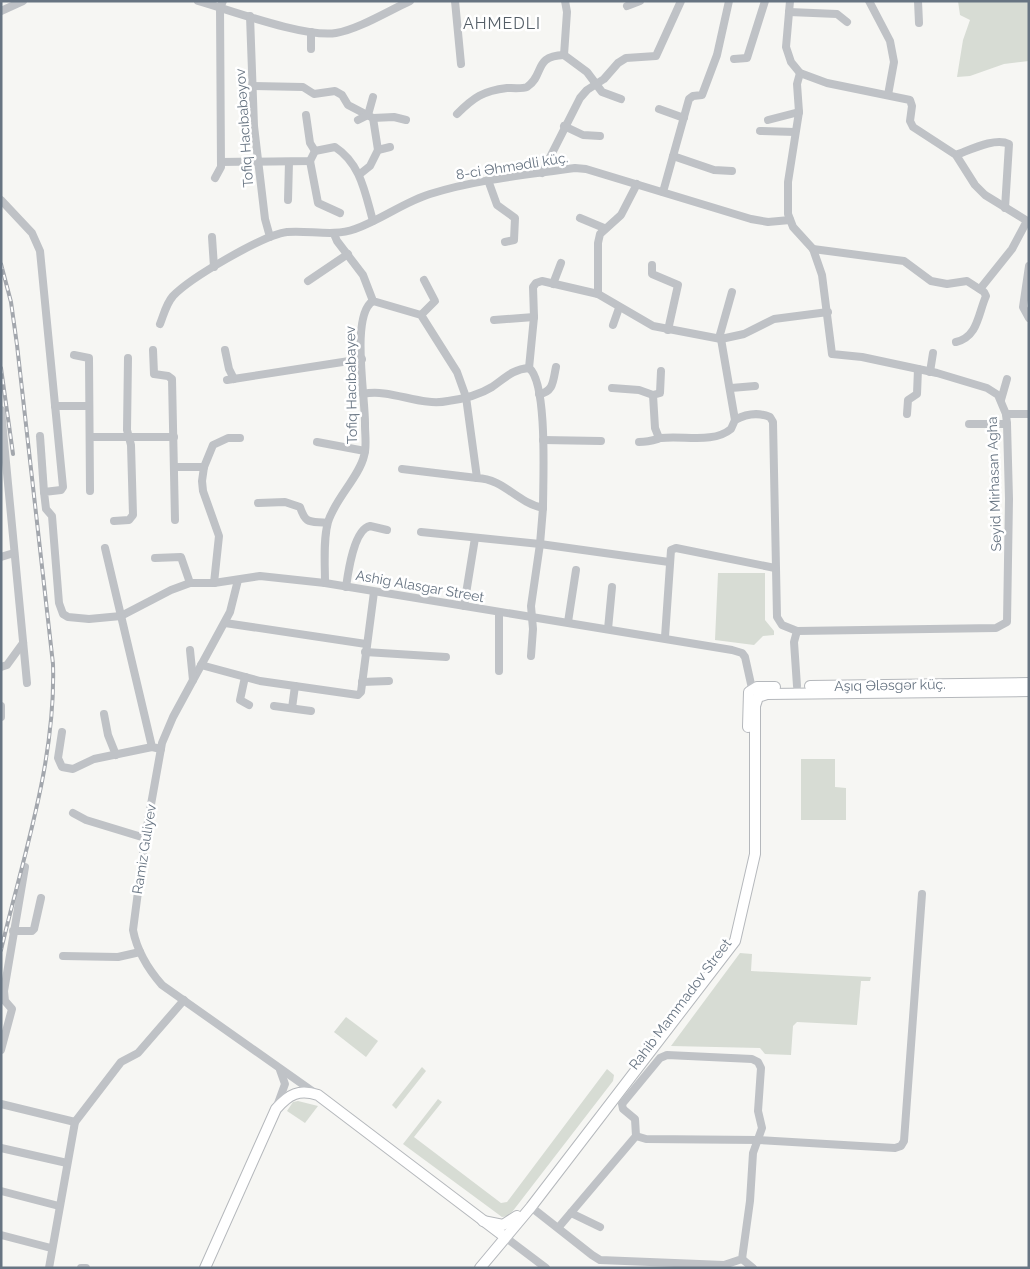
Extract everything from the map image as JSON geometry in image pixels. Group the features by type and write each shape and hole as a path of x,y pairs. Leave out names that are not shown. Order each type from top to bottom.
{"main road":[{"name":"Aşıq Ələsgər küç.","path":"756,694 798,690 1029,682"},
{"name":"Aşıq Ələsgər küç.","path":"798,690 1029,691"},
{"name":"Rahib Mammadov Street","path":"480,1268 626,1092 733,940 753,847 748,696 756,694"},
{"name":"Rahib Mammadov Street","path":"483,1221 503,1225 517,1216 733,940"},
{"path":"208,1265 276,1109 293,1094 304,1092 318,1096 505,1237"}],"street":[{"path":"1,11 23,1"},
{"path":"198,1 222,4 250,16 311,32 328,34 343,31 410,1"},
{"path":"455,1 461,64"},
{"path":"564,55 565,1"},
{"path":"627,6 640,1"},
{"path":"542,173 564,126 580,98 626,58 656,56 681,1"},
{"path":"663,192 691,96 702,95 718,55 729,1"},
{"path":"734,59 747,58 765,1"},
{"path":"790,1 786,47 791,62 800,72 827,84 910,100 912,106 910,124 956,154 975,185 985,195 1028,221 1012,249 980,289"},
{"path":"869,1 890,41 894,62 888,95"},
{"path":"918,1 919,23"},
{"path":"215,178 219,173 221,162 222,4"},
{"path":"789,12 837,14 847,22"},
{"name":"Tofiq Hacıbabəyov","path":"250,16 257,163 265,219 270,237"},
{"path":"311,32 311,49"},
{"path":"457,114 481,94 527,87 533,82 546,58 564,55 587,72 602,92 622,99"},
{"path":"790,220 787,191 799,112 797,84 800,72"},
{"path":"252,86 303,87 314,94 334,91 342,95 348,105 370,116"},
{"path":"360,174 370,166 378,150 370,116 373,97"},
{"path":"658,109 684,118"},
{"path":"768,120 799,112"},
{"path":"306,115 310,143 315,151"},
{"path":"358,120 370,116 394,117 406,120"},
{"path":"564,126 583,135 600,136"},
{"path":"760,131 795,132"},
{"path":"956,154 998,142 1009,144 1005,208"},
{"path":"315,151 335,147 351,162 360,174 374,221"},
{"path":"378,150 390,147"},
{"path":"315,151 310,161 318,203 340,213"},
{"path":"673,156 714,170 732,171"},
{"path":"221,162 310,161"},
{"path":"288,200 289,162"},
{"name":"8-ci Əhmədli küç.","path":"160,324 166,305 182,287 270,237 287,232 334,234 356,229 428,194 488,180 576,168 586,169 751,219 768,222 790,220"},
{"path":"488,180 496,205 515,218 514,240 505,242"},
{"path":"598,294 598,243 604,228 615,221 626,208 637,184"},
{"path":"1,200 32,234 40,250 63,487 61,490 44,492 40,436"},
{"path":"580,218 604,228"},
{"name":"Seyid Mirhasan Agha","path":"790,220 813,249 822,275 832,354 918,369 987,388 998,395 1001,400 1007,424 1008,618 1004,625 996,628 797,631"},
{"path":"334,234 336,241 348,254 368,284 373,301 421,315 457,372 466,397 477,478"},
{"path":"212,237 214,268"},
{"path":"813,249 904,262 931,281 947,284 967,281 980,289 986,296 976,327 964,340 956,342"},
{"path":"308,282 348,254"},
{"path":"554,284 561,263"},
{"path":"652,265 652,274 678,285 668,330"},
{"path":"1029,266 1023,307 1029,318"},
{"path":"421,315 435,301 424,280"},
{"path":"531,656 533,629 531,616 540,544 542,508 543,440 539,394 534,372 530,368 534,317 533,287 536,283 554,284 598,294 643,322 668,330 720,338 744,334 774,319 828,312"},
{"path":"639,442 653,442 659,438 719,436 732,429 735,420 731,388 720,338 732,292"},
{"name":"Tofiq Hacıbabayev","path":"324,583 327,524 335,506 362,462 365,451 366,413 363,394 362,359 363,317 366,308 373,301"},
{"path":"613,325 619,308"},
{"path":"494,320 534,317"},
{"path":"153,350 154,374 168,376 172,379 175,520"},
{"path":"225,350 231,379 362,359"},
{"path":"930,372 933,352"},
{"path":"74,355 89,358 90,491"},
{"path":"114,520 128,520 133,515 128,358"},
{"path":"539,394 547,393 550,390 556,367"},
{"path":"363,394 378,393 437,402 466,397 492,386 515,371 530,368"},
{"path":"907,414 908,400 917,394 918,369"},
{"path":"612,388 639,390 653,395 660,393 662,371"},
{"path":"1001,400 1007,379"},
{"path":"731,388 755,386"},
{"path":"653,395 656,434 659,438"},
{"path":"55,406 89,406"},
{"path":"1,410 4,465 28,683"},
{"path":"735,420 751,414 763,414 770,417 773,422 777,617 782,625 797,631 794,642 798,690"},
{"path":"1006,414 1029,414"},
{"path":"969,424 1007,424"},
{"path":"90,437 174,437"},
{"path":"214,583 219,536 203,490 204,467 213,445 228,438 240,438"},
{"path":"543,440 601,441"},
{"path":"317,442 365,451"},
{"path":"174,466 204,467"},
{"path":"402,470 494,480 516,496 542,508"},
{"name":"Ashig Alasgar Street","path":"44,492 46,509 52,516 59,603 62,614 68,617 88,620 121,616 171,590 190,584 214,583 260,576 324,583 500,613 531,616 664,637 742,653 756,694"},
{"path":"258,503 292,504 300,507 302,517 306,521 327,524"},
{"path":"346,587 351,557 362,531 370,526 387,530"},
{"path":"421,532 540,544 669,562"},
{"path":"464,606 475,538"},
{"path":"105,548 152,747"},
{"path":"664,637 671,550 676,548 775,568"},
{"path":"1,557 14,553"},
{"path":"155,558 181,557 190,584"},
{"path":"568,622 576,570"},
{"name":"Ramiz Guliyev","path":"238,580 235,599 173,717 161,749 133,922 135,941 158,980 318,1096"},
{"path":"608,629 612,587"},
{"path":"201,665 245,677 358,695 361,692 365,648 374,592"},
{"path":"499,671 500,613"},
{"path":"224,622 365,648 446,657"},
{"path":"1,667 7,665 23,643"},
{"path":"190,650 193,680"},
{"path":"245,677 240,700 249,705"},
{"path":"362,682 389,682"},
{"path":"292,708 295,686"},
{"path":"1,706 1,717"},
{"path":"274,706 311,711"},
{"path":"104,714 108,735 116,754"},
{"path":"62,732 58,758 62,767 73,769 94,759 116,754 152,747 161,749"},
{"path":"73,813 86,820 146,838"},
{"path":"1,1050 12,1009 5,1001 4,991 25,867"},
{"path":"636,1136 646,1139 758,1140 895,1148 903,1144 922,894"},
{"path":"13,931 32,931 34,929 41,898"},
{"path":"63,956 118,957 140,952"},
{"path":"49,1268 51,1248 75,1122 120,1062 138,1053 184,1000"},
{"path":"558,1228 636,1136 635,1119 622,1107 626,1092 663,1056 755,1060 761,1068 758,1111 762,1128 753,1153 750,1201 742,1259"},
{"path":"276,1109 285,1084 279,1068"},
{"path":"1,1104 75,1122"},
{"path":"1,1148 67,1163"},
{"path":"1,1191 59,1206"},
{"path":"530,1207 596,1258 605,1261 724,1265 742,1259"},
{"path":"571,1213 600,1227"},
{"path":"1,1235 51,1248"},
{"path":"505,1237 546,1268"},
{"path":"742,1259 753,1268"},
{"path":"81,1268 86,1268"}],"shaded area":[{"path":"958,1 1029,1 1029,61 1004,64 970,76 957,77 963,40 970,20 960,15"},
{"path":"718,573 765,573 765,620 774,631 774,635 763,636 754,645 715,640"},
{"path":"801,759 835,759 835,787 846,788 846,820 801,820"},
{"path":"740,953 752,954 751,971 871,977 870,981 861,981 857,1025 797,1022 793,1026 791,1055 765,1054 760,1048 671,1046"},
{"path":"346,1017 378,1041 366,1057 334,1032"},
{"path":"422,1067 426,1071 396,1109 392,1105"},
{"path":"607,1069 614,1075 613,1081 509,1216 502,1217 403,1144 438,1099 442,1102 414,1137 501,1203 507,1202"},
{"path":"298,1101 318,1106 305,1123 287,1111 293,1102"}],"railway":[{"path":"1,264 11,302 17,345 53,664 53,700 44,773 1,950"},
{"path":"1,368 13,454"}],"district":[{"name":"AHMEDLI","path":"502,23"}]}
